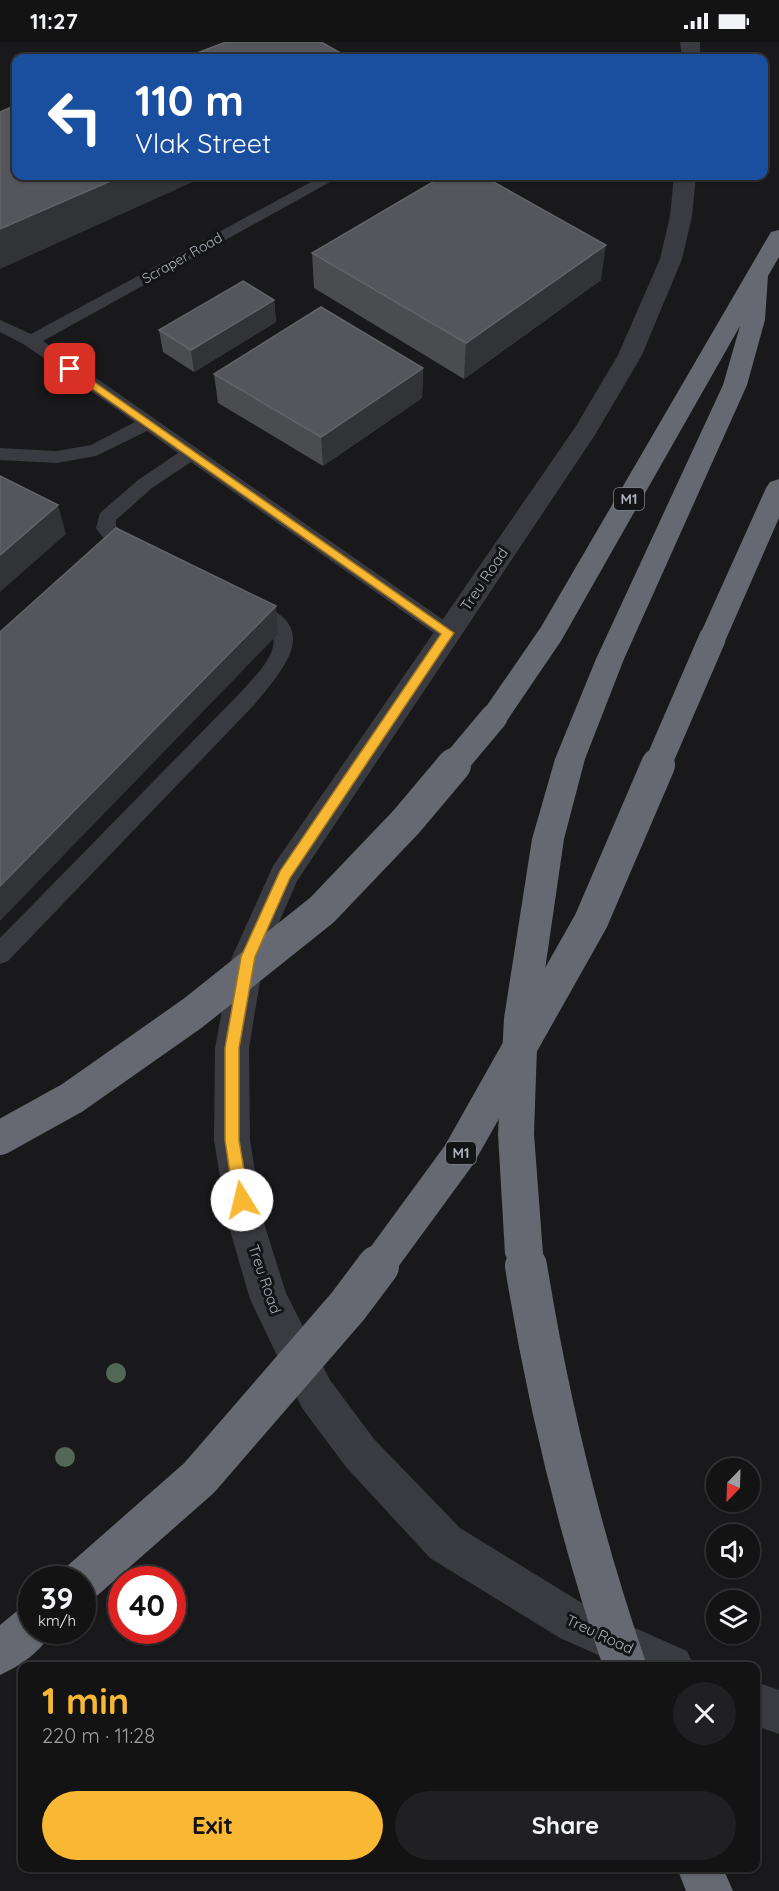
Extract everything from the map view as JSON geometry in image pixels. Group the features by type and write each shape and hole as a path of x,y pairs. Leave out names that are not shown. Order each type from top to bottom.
{"highway":[{"name":"M1","path":"0,1138 72,1098 193,1013 322,910 406,822 494,717 551,634 779,237"},
{"path":"624,1662 606,1614 571,1490 536,1334 524,1254 516,1134 521,1018 549,839 570,759 610,659 735,385 753,320 757,277"},
{"name":"M1","path":"96,1569 199,1478 348,1306 459,1155 591,921 779,488"},
{"path":"0,1653 18,1638"},
{"path":"702,1872 710,1891"}],"street":[{"name":"Treu Road","path":"663,1662 575,1623 445,1543 360,1453 316,1394 269,1299 245,1220 232,1140 232,1048 248,957 284,875 586,429 630,356 671,260 681,216 685,180"},
{"path":"760,1705 779,1712"}],"lane":[{"name":"Scraper Road","path":"31,341 326,180"},
{"path":"0,325 31,341 448,633"},
{"path":"0,454 57,457 96,450 148,423"},
{"path":"160,561 118,540 106,528 107,518 145,484 191,453"},
{"path":"0,954 247,699 281,658 284,642 283,631 273,620 232,598"}],"building":[{"path":"226,42 321,42 339,52 338,54 194,54"},
{"path":"12,107 12,180 113,180 0,229 0,112"},
{"path":"436,180 490,180 606,245 466,343 312,253"},
{"path":"243,281 274,300 191,350 159,330"},
{"path":"321,307 423,368 321,437 214,374"},
{"path":"0,476 58,505 0,555"},
{"path":"116,528 276,606 0,886 0,632"}],"route":[{"path":"70,369 448,633 284,875 248,957 232,1048 232,1140 242,1200"}]}
